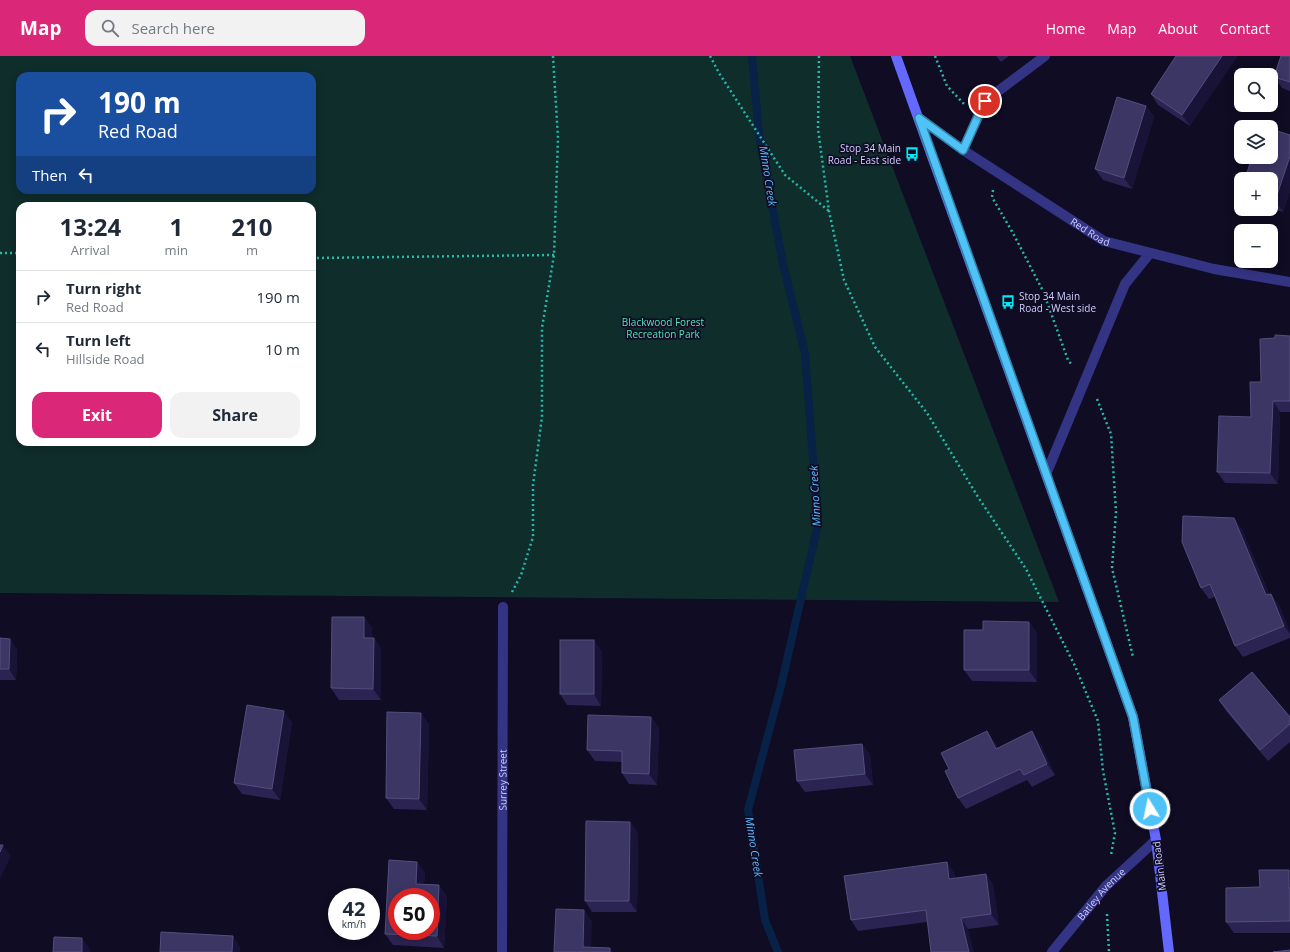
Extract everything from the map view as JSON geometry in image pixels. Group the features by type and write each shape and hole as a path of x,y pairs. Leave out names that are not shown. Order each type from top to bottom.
{"main road":[{"name":"Main Road","path":"896,56 1047,472 1133,717 1156,840 1169,952"}],"street":[{"path":"963,150 985,101 1045,56"},
{"name":"Red Road","path":"919,118 963,150 1104,241 1214,269 1290,282"},
{"path":"1047,472 1125,284 1150,253"},
{"name":"Surrey Street","path":"502,952 503,607"},
{"name":"Batley Avenue","path":"1052,952 1106,886 1156,840"}],"path":[{"path":"503,607 521,575 533,537 533,484 542,418 542,328 554,255 558,138 553,56"},
{"path":"710,56 719,73 786,175 829,211"},
{"path":"819,56 818,129 829,211 844,280 875,347 927,413 978,497 1026,569 1075,666 1098,721 1103,771 1115,833 1111,856"},
{"path":"935,56 947,86 978,118"},
{"path":"995,170 992,197 1043,292 1068,360 1073,366"},
{"path":"0,253 16,253"},
{"path":"316,258 554,255"},
{"path":"1096,396 1112,434 1116,512 1112,568 1134,662"},
{"path":"1106,886 1109,952"}],"green space":[{"name":"Blackwood Forest Recreation Park","path":"0,56 850,56 1059,602 0,593"}],"building":[{"path":"1176,56 1222,56 1182,115 1151,94"},
{"path":"1281,56 1290,56 1290,82 1278,78 1277,68"},
{"path":"1117,97 1146,106 1124,178 1095,169"},
{"path":"1278,131 1290,135 1290,156 1278,192 1278,172 1247,172 1250,164 1278,164"},
{"path":"1275,335 1290,336 1290,401 1273,401 1270,473 1217,472 1219,416 1251,417 1250,382 1261,382 1260,339 1275,338"},
{"path":"1183,516 1234,518 1266,595 1271,594 1284,626 1235,646 1210,584 1201,588 1182,542"},
{"path":"332,617 364,617 364,638 374,638 373,689 331,688"},
{"path":"983,621 1029,622 1029,670 964,670 964,630 983,630"},
{"path":"0,638 10,639 9,669 0,669"},
{"path":"560,640 594,640 594,694 560,694"},
{"path":"1252,672 1290,717 1290,724 1260,750 1219,700"},
{"path":"247,705 284,711 272,789 234,783"},
{"path":"387,712 421,713 419,799 386,798"},
{"path":"588,715 651,717 649,774 622,773 622,751 587,750"},
{"path":"987,731 996,749 1032,731 1047,764 1024,775 1020,769 958,798 945,771 949,769 941,753"},
{"path":"862,744 865,774 797,781 794,750"},
{"path":"586,821 630,822 629,901 585,901"},
{"path":"0,845 3,845 0,852"},
{"path":"389,860 417,862 416,884 439,885 439,888 388,888 388,934 385,934"},
{"path":"947,862 949,879 986,874 991,914 961,918 969,952 931,952 926,910 851,920 844,876"},
{"path":"1259,870 1289,870 1290,921 1226,922 1226,888 1260,887"},
{"path":"556,909 584,910 583,947 610,948 610,952 554,952"},
{"path":"161,932 233,936 232,952 160,952"},
{"path":"54,937 82,938 82,952 53,952"},
{"path":"1290,950 1290,952 1273,952"}],"waterway":[{"name":"Minno Creek","path":"752,56 759,134 766,174 783,264 805,354 818,524 781,686 748,810 765,920 778,952"}],"place":[{"name":"Stop 34 Main Road - East side","path":"912,154"},
{"name":"Stop 34 Main Road - West side","path":"1008,302"}],"route":[{"path":"985,101 963,150 919,118 1042,458 1133,717 1150,809"}]}
